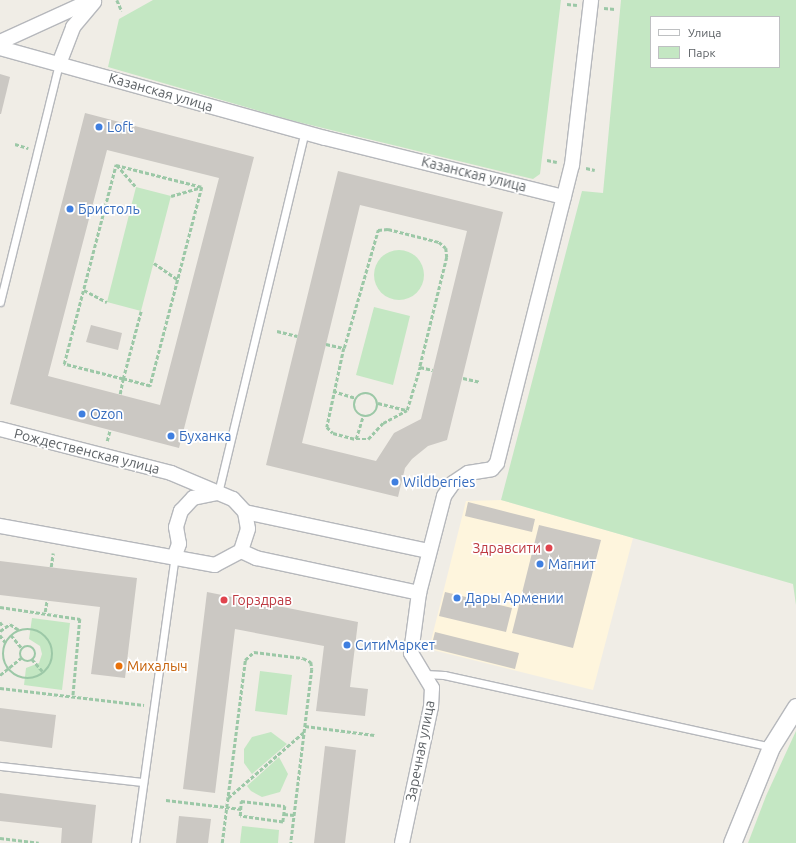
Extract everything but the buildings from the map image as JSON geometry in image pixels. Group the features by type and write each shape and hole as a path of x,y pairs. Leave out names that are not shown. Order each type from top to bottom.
{"street":[{"path":"0,42 92,0"},
{"path":"59,64 73,28 96,0"},
{"path":"0,526 175,555 216,565 240,552 248,529 244,512 429,551 444,496 453,483 468,474 492,469 498,463 572,165 591,0"},
{"name":"Казанская улица","path":"0,48 305,132 564,197"},
{"name":"Рождественская улица","path":"0,429 151,466 233,499 244,512"},
{"path":"175,555 180,544 176,528 180,511 192,498 218,493"},
{"name":"Заречная улица","path":"402,843 430,707 432,688 425,674 411,653 419,593 429,551"},
{"path":"240,552 256,558 419,593"},
{"path":"732,843 771,748 796,707"}],"lane":[{"path":"0,302 59,64"},
{"path":"218,493 305,132"},
{"path":"135,843 175,555"},
{"path":"425,674 444,675 771,748"},
{"path":"0,766 143,782"}],"path":[{"path":"117,0 122,11"},
{"path":"547,160 564,163"},
{"path":"116,165 202,187"},
{"path":"116,165 136,187"},
{"path":"116,165 64,364 150,386 202,187"},
{"path":"171,196 202,187"},
{"path":"388,229 439,242 446,248 447,258 420,367 407,410 383,423 368,439 356,439 327,427 333,391 344,348 378,230 388,229"},
{"path":"154,263 178,280"},
{"path":"84,290 107,302"},
{"path":"120,394 141,311"},
{"path":"277,331 297,336"},
{"path":"326,344 344,348"},
{"path":"420,367 433,370"},
{"path":"462,378 480,382"},
{"path":"333,391 356,398 369,393 378,403 407,410"},
{"path":"356,398 354,408 363,416"},
{"path":"363,416 374,413 378,403"},
{"path":"356,439 363,416"},
{"path":"107,442 110,430"},
{"path":"51,567 53,552"},
{"path":"45,612 47,600"},
{"path":"0,607 74,616 82,625 73,697"},
{"path":"0,622 3,626"},
{"path":"0,631 3,626 10,624 19,630"},
{"path":"19,630 38,630 49,640 53,655 44,673 25,679 8,669 2,657 5,642 11,635 19,630"},
{"path":"0,635 5,642"},
{"path":"0,675 21,658 22,648 11,635"},
{"path":"22,648 33,648 32,660"},
{"path":"222,843 247,654 254,652 311,662 291,843"},
{"path":"21,658 32,660 44,673"},
{"path":"0,688 153,706"},
{"path":"305,726 374,735"},
{"path":"228,799 304,732"},
{"path":"166,800 240,809"},
{"path":"241,801 285,806 283,822 240,816 240,809 241,801"},
{"path":"284,814 294,815"},
{"path":"0,838 40,843"}],"shaded area":[{"path":"501,500 633,538 593,690 429,649 466,501"}],"green space":[{"path":"153,0 561,0 540,174 533,179 294,121 108,67 119,19"},
{"path":"621,0 796,0 796,605 793,584 501,500 582,191 603,193"},
{"path":"136,187 171,196 141,311 107,302"},
{"path":"399,250 409,252 417,257 422,265 424,275 422,285 417,293 409,298 399,300 389,298 381,293 376,285 374,275 376,265 381,257 389,252"},
{"path":"374,307 410,316 393,385 356,375"},
{"path":"32,618 70,623 62,690 24,685 26,668 39,663 42,654 40,646 29,639"},
{"path":"260,671 292,675 287,715 255,711"},
{"path":"796,731 796,843 748,843 766,796"},
{"path":"271,732 287,744 252,774 244,763 244,749 252,737"},
{"path":"279,757 288,774 280,792 262,797 251,791 247,786"},
{"path":"242,826 279,830 278,843 240,843"}],"place":[{"name":"Loft","path":"99,127"},
{"name":"Бристоль","path":"70,209"},
{"name":"Ozon","path":"82,414"},
{"name":"Буханка","path":"171,436"},
{"name":"Wildberries","path":"395,482"},
{"name":"Здравсити","path":"549,548"},
{"name":"Магнит","path":"540,564"},
{"name":"Дары Армении","path":"457,598"},
{"name":"Горздрав","path":"224,600"},
{"name":"СитиМаркет","path":"347,645"},
{"name":"Михалыч","path":"119,666"}]}
